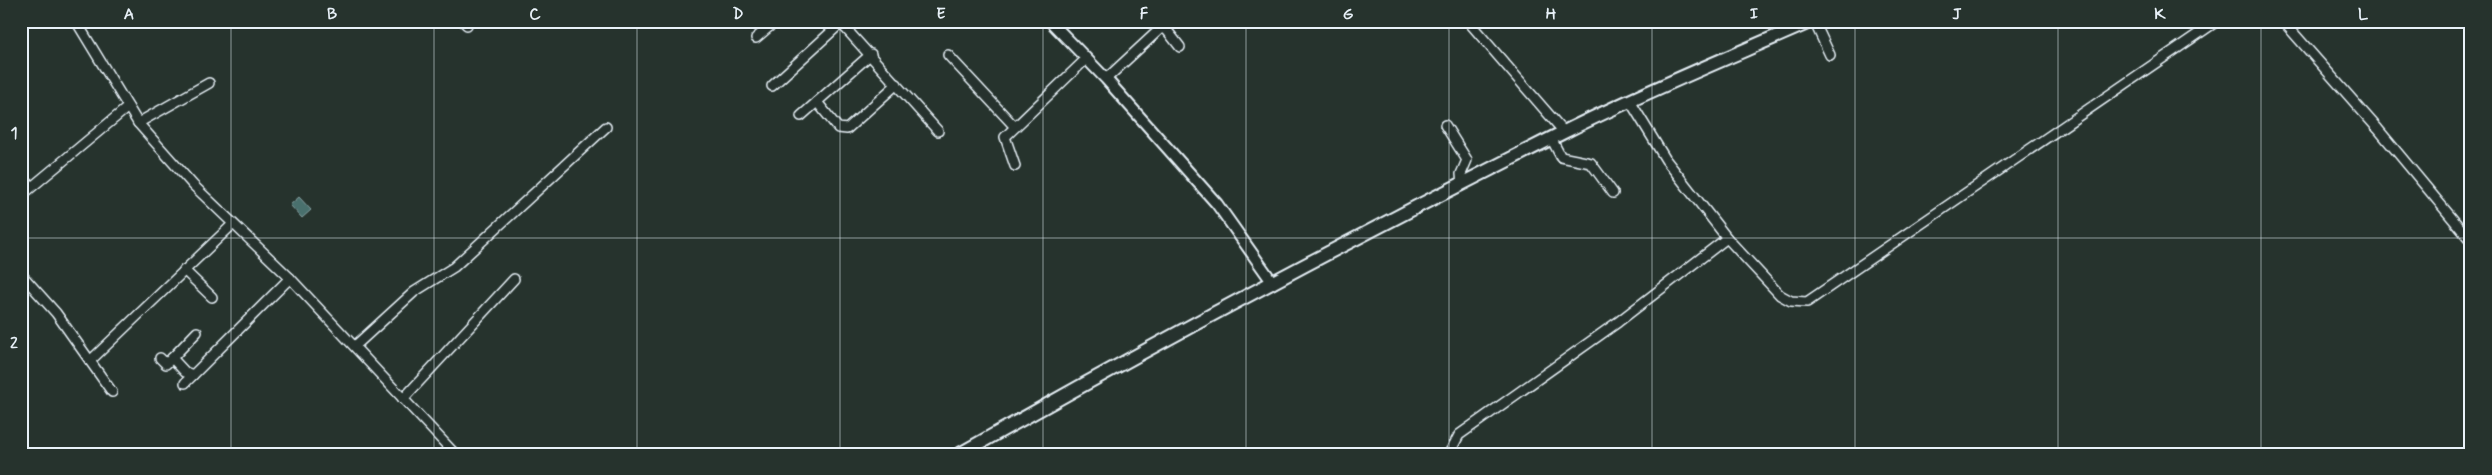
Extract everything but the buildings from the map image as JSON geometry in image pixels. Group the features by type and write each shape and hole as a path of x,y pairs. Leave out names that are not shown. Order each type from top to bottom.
{"main road":[{"path":"960,454 1110,368 1366,232 1552,140 1564,132 1813,21"}],"street":[{"path":"76,21 138,123 193,184 290,278 455,454"},
{"path":"756,38 776,21"},
{"path":"1050,21 1106,79 1217,204 1273,283"},
{"path":"1468,21 1564,132"},
{"path":"1813,21 1830,55"},
{"path":"1630,101 1666,160 1727,238 1780,295 1790,301 1807,302 2217,21"},
{"path":"2283,21 2378,129 2471,241"},
{"path":"772,86 840,22 898,84 938,131"},
{"path":"1106,79 1160,29 1166,29 1180,47"},
{"path":"801,116 871,54"},
{"path":"948,55 1015,127"},
{"path":"1016,166 1005,136 1086,60"},
{"path":"138,123 209,83"},
{"path":"817,102 838,128 847,130 898,84"},
{"path":"21,196 128,107"},
{"path":"1445,125 1467,160 1461,174 1462,185"},
{"path":"355,346 414,292 454,267 606,127"},
{"path":"1552,140 1561,157 1592,163 1613,193"},
{"path":"90,361 233,224"},
{"path":"1449,454 1459,435 1618,322 1727,238"},
{"path":"184,270 212,297"},
{"path":"21,274 56,313 112,392"},
{"path":"185,383 290,278"},
{"path":"403,399 514,279"},
{"path":"160,358 166,364 197,332"},
{"path":"172,358 185,372 193,375"}],"water":[{"path":"299,197 311,210 302,218 290,205"}]}
